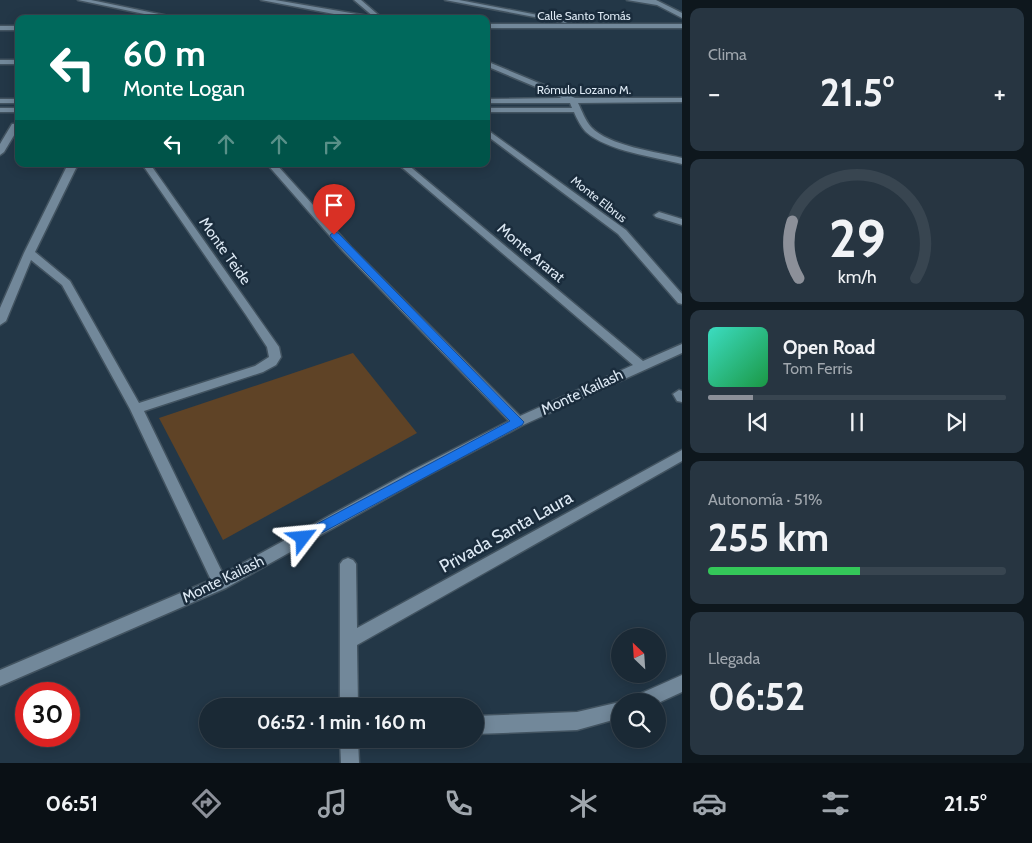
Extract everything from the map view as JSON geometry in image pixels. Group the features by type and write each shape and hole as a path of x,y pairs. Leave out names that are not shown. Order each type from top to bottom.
{"street":[{"path":"81,0 159,15"},
{"path":"264,0 350,15"},
{"path":"357,0 375,15"},
{"path":"448,0 536,14 585,26"},
{"path":"630,0 660,4"},
{"path":"651,0 682,16"},
{"name":"Calle Santo Tomás","path":"490,26 682,26"},
{"path":"0,28 15,28"},
{"path":"0,62 15,62"},
{"path":"490,65 573,100 589,131 600,138 682,161"},
{"name":"Rómulo Lozano M.","path":"490,101 682,100"},
{"path":"0,101 15,101"},
{"path":"0,110 15,110"},
{"path":"490,110 577,110"},
{"path":"0,152 15,126"},
{"name":"Monte Elbrus","path":"490,134 610,221 682,301"},
{"path":"0,321 29,253 72,167"},
{"name":"Monte Teide","path":"136,409 259,368 276,358 273,346 148,167"},
{"path":"275,167 348,249 518,422"},
{"name":"Monte Ararat","path":"406,167 640,366"},
{"path":"659,215 682,222"},
{"path":"29,253 66,283 136,409 220,583"},
{"name":"Monte Kailash","path":"0,678 220,583 418,474 518,422 682,348"},
{"name":"Privada Santa Laura","path":"349,641 682,456"},
{"path":"348,564 349,698"},
{"path":"660,693 682,683"},
{"path":"484,725 577,721 611,712"},
{"path":"349,748 350,763"}],"shaded area":[{"path":"353,353 417,433 223,540 159,418"}],"route":[{"path":"303,538 418,474 518,422 334,235"}]}
